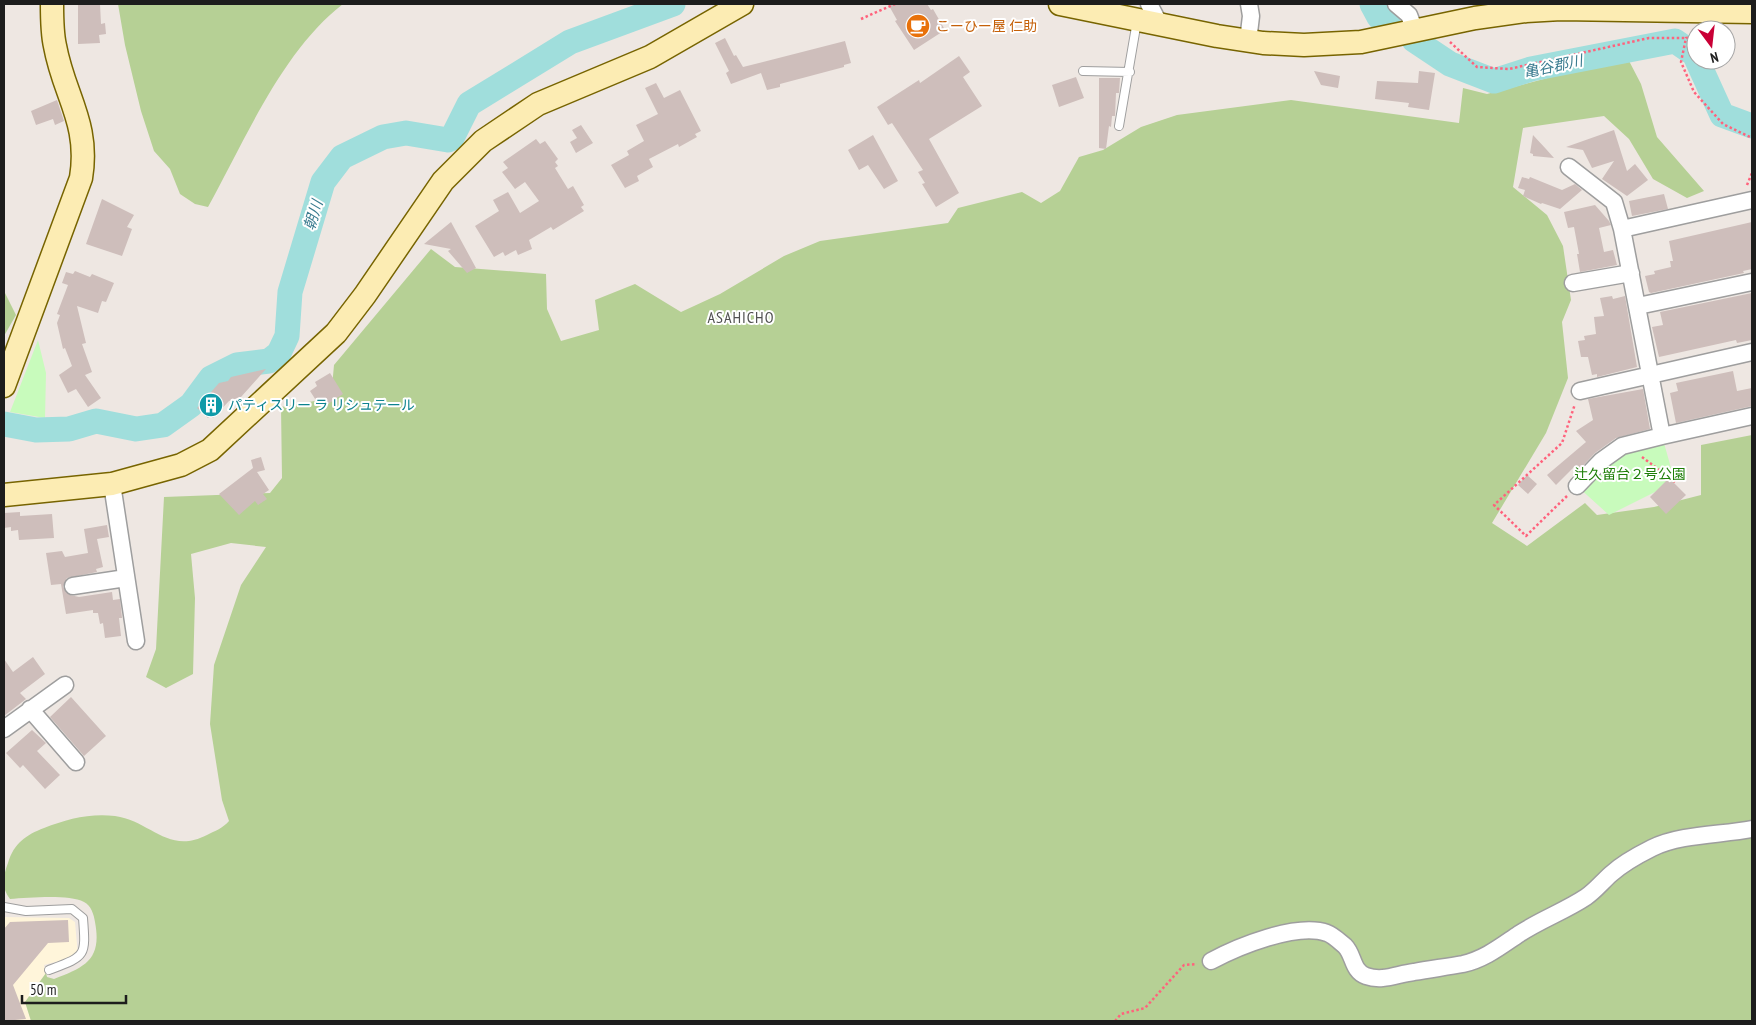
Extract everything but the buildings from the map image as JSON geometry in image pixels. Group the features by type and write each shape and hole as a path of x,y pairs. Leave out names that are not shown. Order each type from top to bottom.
{"street":[{"path":"4,386 82,178 84,162 83,139 77,110 54,46 52,4"},
{"path":"4,495 112,484 181,465 210,450 336,333 365,295 443,182 463,160 503,126 553,97 650,57 742,4"},
{"path":"1060,4 1143,12 1160,25 1248,41 1284,45 1325,45 1361,42 1525,7 1622,7 1752,12"},
{"path":"1248,41 1251,16 1249,4"},
{"path":"1396,4 1425,29"},
{"path":"1569,167 1614,202 1622,229 1638,306 1662,436"},
{"path":"1622,229 1752,200"},
{"path":"1573,284 1631,272"},
{"path":"1638,306 1752,282"},
{"path":"1580,391 1650,373 1752,352"},
{"path":"1577,486 1601,461 1627,445 1752,416"},
{"path":"112,484 136,641"},
{"path":"74,586 126,578"},
{"path":"4,729 65,685"},
{"path":"30,709 76,762"},
{"path":"1211,961 1241,945 1292,932 1326,932 1347,948 1356,969 1364,976 1380,979 1465,963 1494,951 1520,933 1586,897 1623,864 1666,841 1752,829"}],"lane":[{"path":"1119,126 1143,12"},
{"path":"1083,71 1130,72"},
{"path":"4,907 26,911 72,909 82,918 85,945 82,954 76,960 49,970"}],"path":[{"path":"861,19 895,4"},
{"path":"1425,29 1477,67 1509,70 1649,38 1685,39 1681,62 1694,92 1723,124 1752,138"},
{"path":"1577,486 1526,536 1494,505 1562,443 1580,391"},
{"path":"1627,445 1675,482"},
{"path":"1115,1021 1121,1014 1145,1008 1184,965 1211,961"}],"shaded area":[{"path":"4,917 69,918 75,922 78,956 44,965 46,973 25,1002 31,1021 4,1021"}],"green space":[{"path":"118,4 343,4 321,23 283,71 266,98 208,207 195,204 180,194 170,169 154,151 141,111 125,45"},
{"path":"1627,57 1641,84 1657,137 1704,191 1687,198 1653,179 1629,139 1604,116 1523,128 1513,187 1547,215 1563,246 1571,300 1562,322 1568,378 1546,433 1492,523 1527,546 1585,503 1597,515 1654,507 1701,495 1701,445 1752,435 1752,1021 31,1021 25,1002 46,973 47,977 54,979 83,965 94,953 97,935 93,913 89,905 84,902 59,897 10,899 4,886 5,873 17,845 38,831 70,819 88,816 106,815 128,819 160,835 181,841 193,840 207,835 229,821 222,800 210,724 214,665 241,585 266,547 231,543 191,554 195,598 193,674 166,688 146,677 156,649 164,497 270,493 282,478 281,407 331,398 334,365 431,249 455,267 546,274 547,309 561,341 599,330 595,300 635,284 681,312 720,294 784,256 820,241 948,223 958,208 1022,192 1041,203 1060,191 1079,157 1103,150 1141,127 1177,115 1291,100 1459,123 1463,88 1487,94"},
{"path":"4,291 16,315 4,336"},
{"path":"38,340 46,373 45,418 10,412"},
{"name":"辻久留台２号公園","path":"1662,436 1675,482 1609,515 1577,486 1614,452"}],"waterway":[{"name":"朝川","path":"4,424 36,430 69,429 96,421 136,429 163,425 191,405 211,378 237,365 269,361 279,353 287,336 290,292 323,182 342,157 383,137 406,133 448,140 452,138 469,104 570,42 673,4"},
{"name":"亀谷郡川","path":"1372,4 1379,17 1388,22"},
{"name":"亀谷郡川","path":"1414,40 1450,64 1494,81 1531,69 1675,41 1686,49"},
{"name":"亀谷郡川","path":"1702,70 1722,115 1752,126"}],"place":[{"name":"こーひー屋 仁助","path":"918,26"},
{"name":"パティスリー ラ リシュテール","path":"211,405"}],"district":[{"name":"ASAHICHO","path":"741,317"}]}
